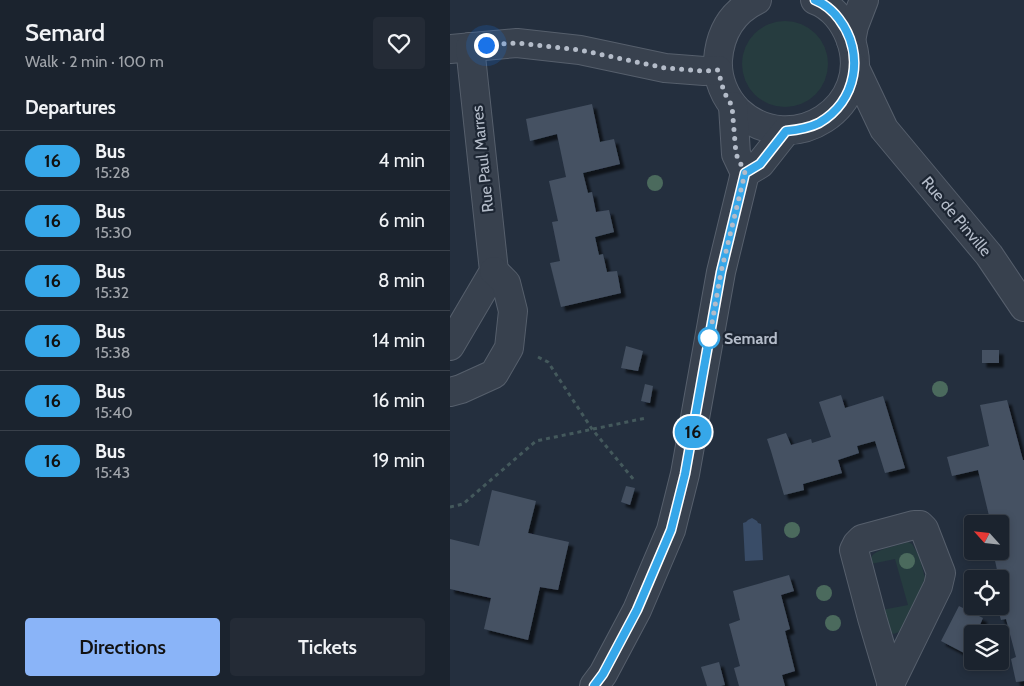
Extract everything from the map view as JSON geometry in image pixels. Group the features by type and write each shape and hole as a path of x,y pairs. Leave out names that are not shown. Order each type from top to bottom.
{"street":[{"path":"757,0 750,4 731,8 726,29 719,46 718,70 724,92 732,106 747,119 766,128 786,131 803,129 819,123 844,100 851,84 855,68 854,47 846,28 822,2"},
{"path":"851,41 854,26 864,0"},
{"path":"460,48 517,43 580,50 665,68 704,71 718,70"},
{"name":"Rue Paul Marres","path":"450,392 494,374 509,348 513,311 506,283 494,271 460,48"},
{"name":"Rue de Pinville","path":"855,68 884,129 990,255 1024,307"},
{"path":"594,686 603,674 637,610 671,530 685,474 721,272 745,173 736,154 732,106"},
{"path":"833,112 884,129"},
{"path":"745,173 760,164 786,131"},
{"path":"450,346 494,271"},
{"path":"920,525 924,529 941,573 940,580 891,684 854,550 862,539 920,525"}],"path":[{"path":"510,343 548,362 592,429 634,480"},
{"path":"450,507 463,504 536,441 646,418"}],"green space":[{"path":"785,21 802,24 816,33 825,47 828,64 825,81 816,95 802,104 785,107 768,104 754,95 745,81 742,64 745,47 754,33 768,24"},
{"path":"908,542 912,544 919,556 925,578 907,623 901,630 893,633 887,628 882,610 908,605 895,559 871,564 871,559 879,551"}],"water":[{"path":"752,518 761,524 763,560 745,561 743,523"}],"building":[{"path":"592,104 600,142 614,139 620,164 583,173 588,193 592,192 596,212 609,210 614,232 595,237 599,255 603,254 607,272 617,271 621,293 561,307 550,263 560,261 552,222 558,221 549,181 566,177 557,134 530,141 526,119"},
{"path":"626,346 643,351 638,371 621,368"},
{"path":"982,350 999,350 999,363 982,363"},
{"path":"645,384 653,386 650,403 641,401"},
{"path":"841,395 845,408 883,396 905,468 885,473 875,441 857,446 859,453 838,460 842,473 803,484 804,490 784,495 767,439 786,433 791,445 811,439 812,443 831,437 819,402"},
{"path":"1007,400 1024,460 1024,681 1016,682 1011,659 1016,657 1009,625 1006,619 1001,620 1000,615 1009,615 1009,570 997,570 995,560 1009,560 1009,515 989,515 978,470 952,476 947,457 989,446 980,405"},
{"path":"626,486 635,488 630,505 621,502"},
{"path":"492,490 536,501 528,533 569,542 558,590 540,587 528,640 484,629 491,598 450,589 450,539 479,546"},
{"path":"789,575 794,591 781,595 790,629 785,631 795,671 782,675 785,686 739,686 734,668 740,666 729,624 740,620 733,591"},
{"path":"959,606 964,608 964,615 977,615 983,618 980,625 964,625 964,653 941,641"},
{"path":"719,662 725,685 707,686 701,667"}],"bus line":[{"name":"16","path":"594,686 603,674 637,610 671,530 685,474 721,272 745,173 760,164 786,131 803,129 819,123 833,112 844,100 851,84 855,68 854,47 846,28 833,12 815,0"}],"place":[{"name":"Semard","path":"709,338"}],"route":[{"path":"486,45 517,43 580,50 665,68 704,71 718,70 724,92 732,106 736,154 745,173 721,272 709,340 709,338"}]}
